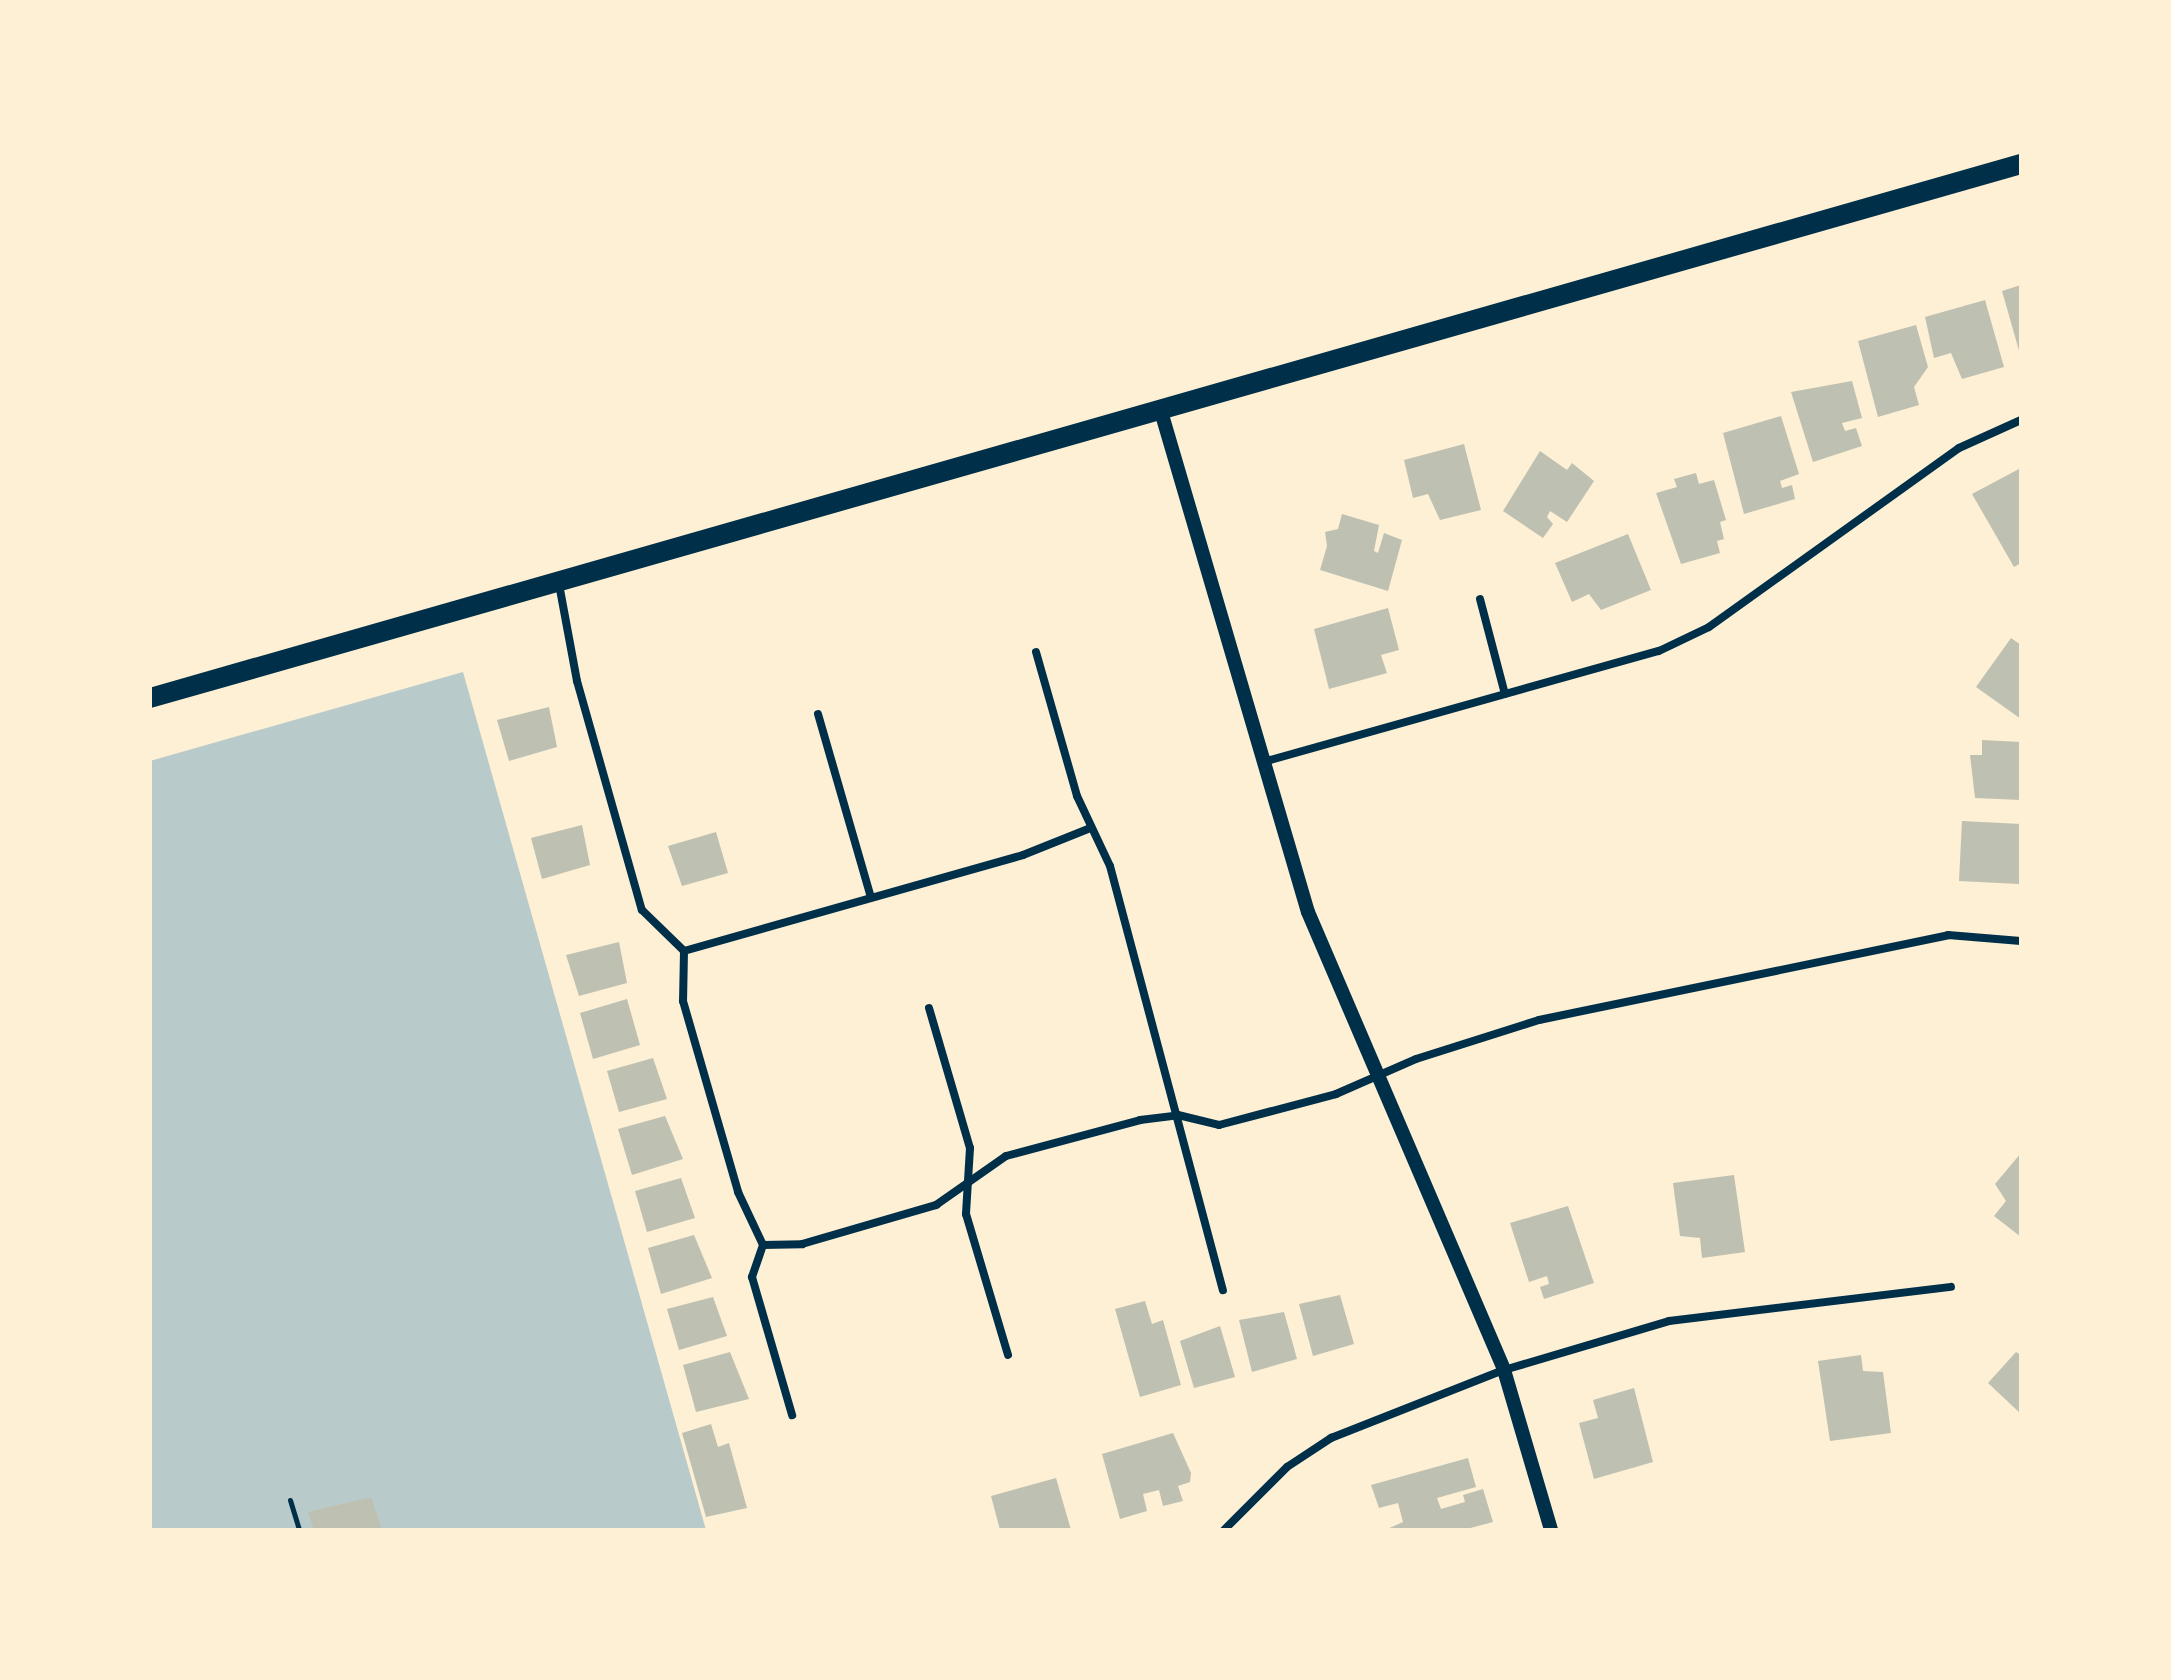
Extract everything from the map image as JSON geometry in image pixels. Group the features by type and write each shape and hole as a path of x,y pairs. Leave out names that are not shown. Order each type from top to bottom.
{"main road":[{"path":"150,698 2021,164"}],"street":[{"path":"1160,408 1308,912 1504,1370 1551,1530"},
{"path":"1263,762 1659,651 1709,627 1959,448 2021,420"},
{"path":"559,582 577,681 642,910 684,951 683,1001 738,1192 763,1245 752,1277 792,1415"},
{"path":"1480,599 1505,694"},
{"path":"1036,652 1088,829 1110,866 1223,1290"},
{"path":"818,714 871,898"},
{"path":"684,951 1023,855 1088,829"},
{"path":"763,1245 802,1244 936,1205 1006,1156 1140,1120 1178,1115 1219,1125 1336,1094 1378,1075 1539,1020 1862,950 1948,935 2021,941"},
{"path":"929,1008 970,1148 966,1214 1008,1355"},
{"path":"1224,1530 1287,1467 1331,1438 1504,1370 1669,1321 1951,1287"}],"path":[{"path":"290,1500 299,1530"}],"shaded area":[{"path":"463,672 706,1530 150,1530 150,761"}],"building":[{"path":"2021,285 2021,353 2020,354 2002,291"},
{"path":"1985,300 2004,367 1962,379 1951,353 1934,358 1925,317"},
{"path":"1916,325 1928,367 1914,387 1919,405 1878,417 1858,341"},
{"path":"1852,381 1862,418 1842,423 1845,431 1856,428 1862,446 1813,462 1791,392"},
{"path":"1781,416 1799,474 1780,481 1782,488 1792,485 1795,499 1744,514 1723,433"},
{"path":"1464,444 1481,510 1440,520 1428,494 1413,498 1404,460"},
{"path":"1540,451 1567,470 1572,463 1594,481 1567,522 1550,511 1547,517 1553,524 1543,538 1503,511"},
{"path":"2019,469 2021,563 2014,567 1972,494"},
{"path":"1696,473 1699,484 1714,480 1726,520 1720,522 1724,539 1717,541 1720,553 1681,564 1656,493 1677,487 1674,479"},
{"path":"1342,514 1379,525 1374,551 1378,553 1384,533 1402,540 1388,591 1320,570 1327,546 1325,532 1338,529"},
{"path":"1628,534 1651,590 1601,610 1589,594 1572,602 1555,563"},
{"path":"1388,608 1399,650 1381,655 1387,673 1329,689 1314,629"},
{"path":"2011,638 2021,645 2021,719 1976,687"},
{"path":"549,707 557,747 509,761 497,720"},
{"path":"1982,740 2021,742 2021,800 1975,798 1970,755 1982,755"},
{"path":"1962,821 2021,824 2019,884 1959,881"},
{"path":"582,825 590,865 542,879 531,838"},
{"path":"716,832 728,873 682,886 668,846"},
{"path":"619,942 627,983 579,996 566,955"},
{"path":"627,999 640,1045 593,1059 580,1013"},
{"path":"653,1058 667,1099 619,1112 607,1071"},
{"path":"665,1116 683,1159 632,1175 618,1129"},
{"path":"2021,1153 2021,1237 1994,1216 2006,1201 1995,1184"},
{"path":"1734,1175 1745,1252 1702,1258 1700,1238 1680,1236 1673,1183"},
{"path":"681,1178 695,1218 647,1232 635,1191"},
{"path":"1568,1206 1594,1283 1544,1299 1540,1287 1549,1284 1547,1276 1529,1282 1510,1223"},
{"path":"694,1235 712,1278 661,1294 648,1248"},
{"path":"1340,1295 1354,1344 1313,1356 1299,1304"},
{"path":"713,1297 727,1336 679,1350 667,1309"},
{"path":"1145,1301 1152,1324 1163,1320 1181,1385 1140,1397 1115,1309"},
{"path":"1284,1312 1297,1359 1252,1372 1239,1320"},
{"path":"1220,1326 1235,1377 1194,1388 1180,1341"},
{"path":"730,1352 749,1399 696,1412 683,1365"},
{"path":"2016,1352 2021,1355 2021,1414 1988,1383"},
{"path":"1861,1355 1863,1371 1883,1372 1891,1433 1830,1441 1818,1361"},
{"path":"1634,1388 1653,1462 1594,1479 1579,1423 1598,1418 1593,1400"},
{"path":"711,1424 718,1447 729,1443 747,1508 706,1517 682,1433"},
{"path":"1173,1433 1191,1473 1190,1482 1178,1486 1183,1501 1163,1506 1159,1490 1143,1494 1147,1511 1120,1519 1102,1454"},
{"path":"1468,1458 1476,1487 1437,1498 1441,1509 1465,1502 1463,1495 1483,1489 1493,1522 1463,1530 1385,1530 1403,1522 1398,1503 1379,1508 1371,1485"},
{"path":"1056,1478 1071,1530 1000,1530 991,1496"},
{"path":"371,1497 382,1530 314,1530 308,1512"}]}
